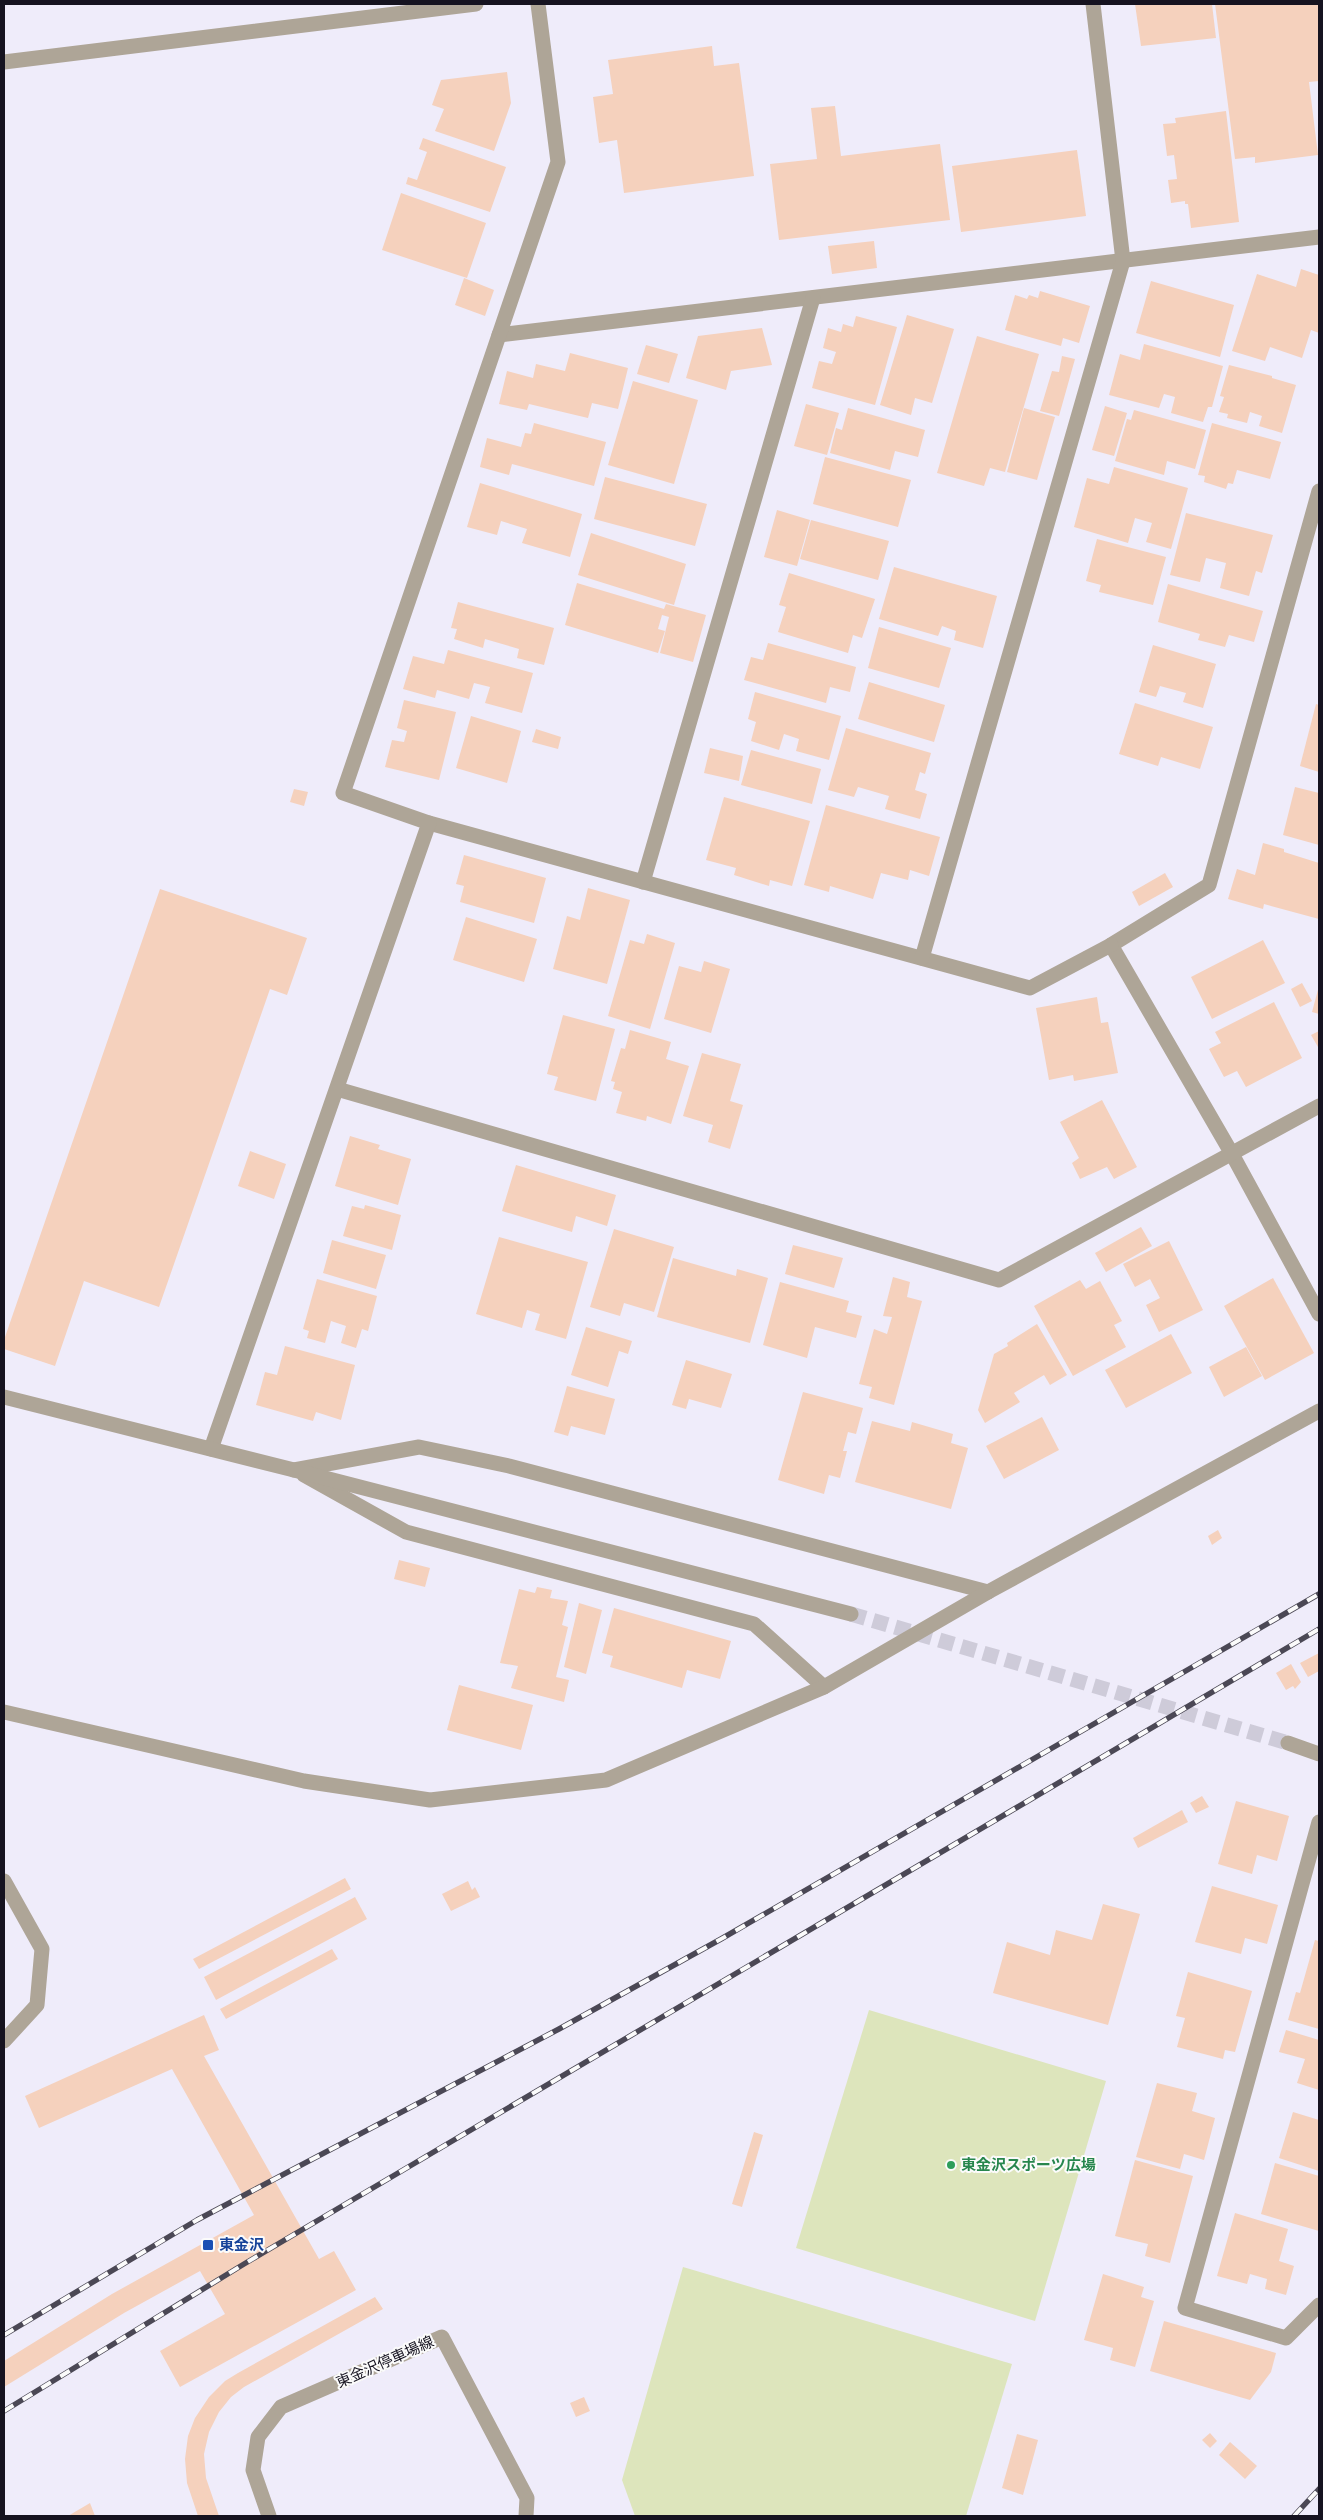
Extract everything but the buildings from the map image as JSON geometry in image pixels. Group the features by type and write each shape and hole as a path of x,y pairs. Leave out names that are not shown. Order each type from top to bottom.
{"street":[{"path":"4,62 476,4"},
{"path":"538,4 558,162 343,793 429,823 1030,988 1110,945 1209,885 1319,491"},
{"path":"922,958 1123,261 1093,4"},
{"path":"499,335 1319,237"},
{"path":"643,882 813,298"},
{"path":"211,1449 429,823"},
{"path":"1110,945 1232,1154 1319,1314"},
{"path":"336,1089 999,1280 1319,1106"},
{"path":"4,1398 294,1470 851,1614"},
{"path":"7,1716 304,1781 430,1800 606,1780 824,1687 988,1592 1319,1411"},
{"path":"294,1470 419,1447 509,1466 988,1592"},
{"path":"294,1470 406,1532 754,1624 824,1687"},
{"path":"1288,1744 1319,1754"},
{"path":"1319,1822 1185,2308 1286,2338 1319,2305"},
{"path":"4,1881 42,1949 38,2005 4,2041"},
{"name":"東金沢停車場線","path":"269,2516 253,2470 258,2437 281,2407 442,2337 527,2498 526,2516"}],"green space":[{"name":"東金沢スポーツ広場","path":"869,2010 1106,2081 1035,2321 796,2248"},
{"path":"683,2267 1012,2364 966,2516 635,2516 622,2480"}],"tunnel":[{"path":"851,1614 1288,1743"}],"railway":[{"path":"4,2335 197,2220 559,2029 721,1939 1319,1594"},
{"path":"4,2411 244,2264 1319,1629"},
{"path":"1294,2516 1319,2489"}],"place":[{"name":"東金沢スポーツ広場","path":"951,2165"},
{"name":"東金沢","path":"208,2245"}]}
